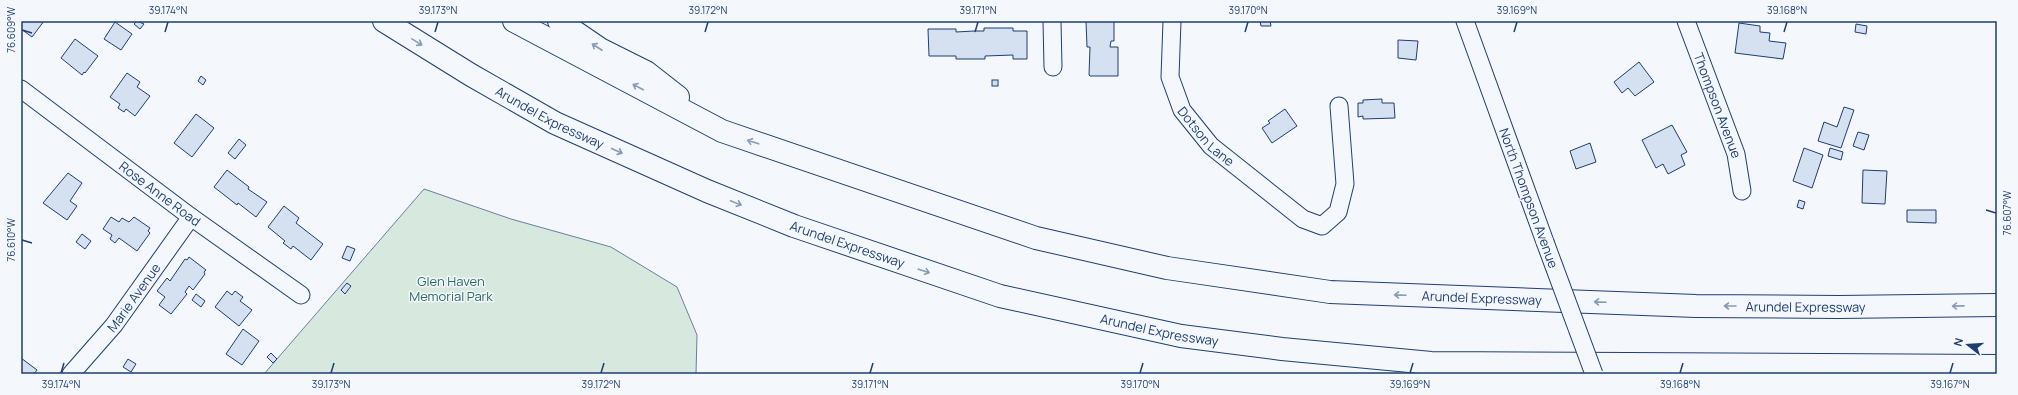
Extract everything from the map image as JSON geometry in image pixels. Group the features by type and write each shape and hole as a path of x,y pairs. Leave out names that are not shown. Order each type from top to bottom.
{"highway":[{"name":"Arundel Expressway","path":"384,21 555,123 707,191 794,226 1000,296 1181,336 1282,349 1431,362 1997,366"},
{"name":"Arundel Expressway","path":"514,21 722,132 1036,238 1167,268 1330,292 1696,306 1839,307 1997,305"},
{"path":"559,21 600,49 646,72 722,132"}],"street":[{"path":"1052,21 1053,67"},
{"name":"Dotson Lane","path":"1172,21 1170,77 1182,110 1211,146 1303,219 1322,226 1338,212 1345,184 1339,106"},
{"name":"North Thompson Avenue","path":"1465,21 1594,374"},
{"name":"Thompson Avenue","path":"1686,21 1736,154 1742,191"},
{"name":"Rose Anne Road","path":"21,89 191,217 301,295"},
{"name":"Marie Avenue","path":"72,374 114,325 191,217"}],"green space":[{"name":"Glen Haven Memorial Park","path":"424,189 511,219 611,247 677,287 697,335 696,374 264,374"}],"building":[{"path":"21,21 44,21 32,37 21,29"},
{"path":"137,21 144,24 140,29 134,24"},
{"path":"1086,21 1114,21 1114,41 1111,41 1110,47 1118,47 1118,76 1089,75 1090,47 1087,47"},
{"path":"1260,21 1270,21 1271,26 1261,26"},
{"path":"115,22 132,34 121,50 104,39"},
{"path":"1739,23 1760,26 1760,32 1770,33 1769,41 1786,43 1783,59 1735,53"},
{"path":"1856,24 1867,26 1866,34 1855,32"},
{"path":"984,28 1013,28 1013,31 1027,31 1027,59 1013,59 1013,55 985,56 985,59 956,59 956,56 929,56 928,29 956,29 956,32 984,31"},
{"path":"75,39 98,56 82,75 61,58"},
{"path":"1398,40 1418,41 1416,60 1398,58"},
{"path":"1639,62 1654,82 1635,96 1628,88 1622,93 1614,82"},
{"path":"127,73 140,82 137,87 150,96 135,116 126,109 124,112 118,108 120,104 110,97"},
{"path":"201,76 206,80 203,85 198,81"},
{"path":"992,80 998,80 998,86 992,86"},
{"path":"1382,99 1382,103 1394,103 1395,118 1363,119 1363,116 1358,117 1358,103 1363,103 1363,100"},
{"path":"1844,107 1854,110 1841,148 1818,141 1824,122 1837,127"},
{"path":"1285,109 1297,126 1272,143 1262,128 1270,123 1268,121"},
{"path":"196,114 214,128 192,157 174,143"},
{"path":"1672,125 1687,152 1681,155 1685,165 1668,174 1663,164 1656,168 1642,140"},
{"path":"1858,132 1869,135 1864,150 1853,146"},
{"path":"239,139 246,145 235,159 228,153"},
{"path":"1590,143 1596,162 1576,169 1570,151"},
{"path":"1804,148 1823,155 1812,188 1793,181"},
{"path":"1830,148 1843,152 1841,160 1828,156"},
{"path":"227,170 249,187 248,189 267,202 256,217 238,203 237,205 214,187"},
{"path":"1863,170 1887,171 1885,204 1862,203"},
{"path":"68,173 82,183 70,201 77,206 67,220 43,203"},
{"path":"1799,200 1805,202 1803,209 1797,207"},
{"path":"284,206 299,218 296,223 323,244 311,260 293,246 291,249 283,243 285,241 268,227"},
{"path":"1907,210 1936,210 1936,223 1907,222"},
{"path":"111,217 119,222 122,218 129,222 134,217 150,228 148,231 150,233 137,251 119,238 115,243 110,239 112,235 103,229"},
{"path":"82,234 91,241 85,249 76,242"},
{"path":"347,246 355,249 350,261 342,258"},
{"path":"189,257 206,270 204,272 205,274 193,290 189,286 185,292 187,294 171,314 159,305 165,297 157,291 167,278 170,281 185,259 187,260"},
{"path":"347,283 351,286 345,294 341,290"},
{"path":"227,291 232,295 235,291 243,297 240,301 252,310 239,326 215,307"},
{"path":"196,294 205,301 201,307 192,300"},
{"path":"243,329 259,341 242,365 226,354"},
{"path":"271,353 277,359 273,363 267,357"},
{"path":"21,358 37,370 34,374 21,374"},
{"path":"128,359 136,364 131,372 123,367"}]}
